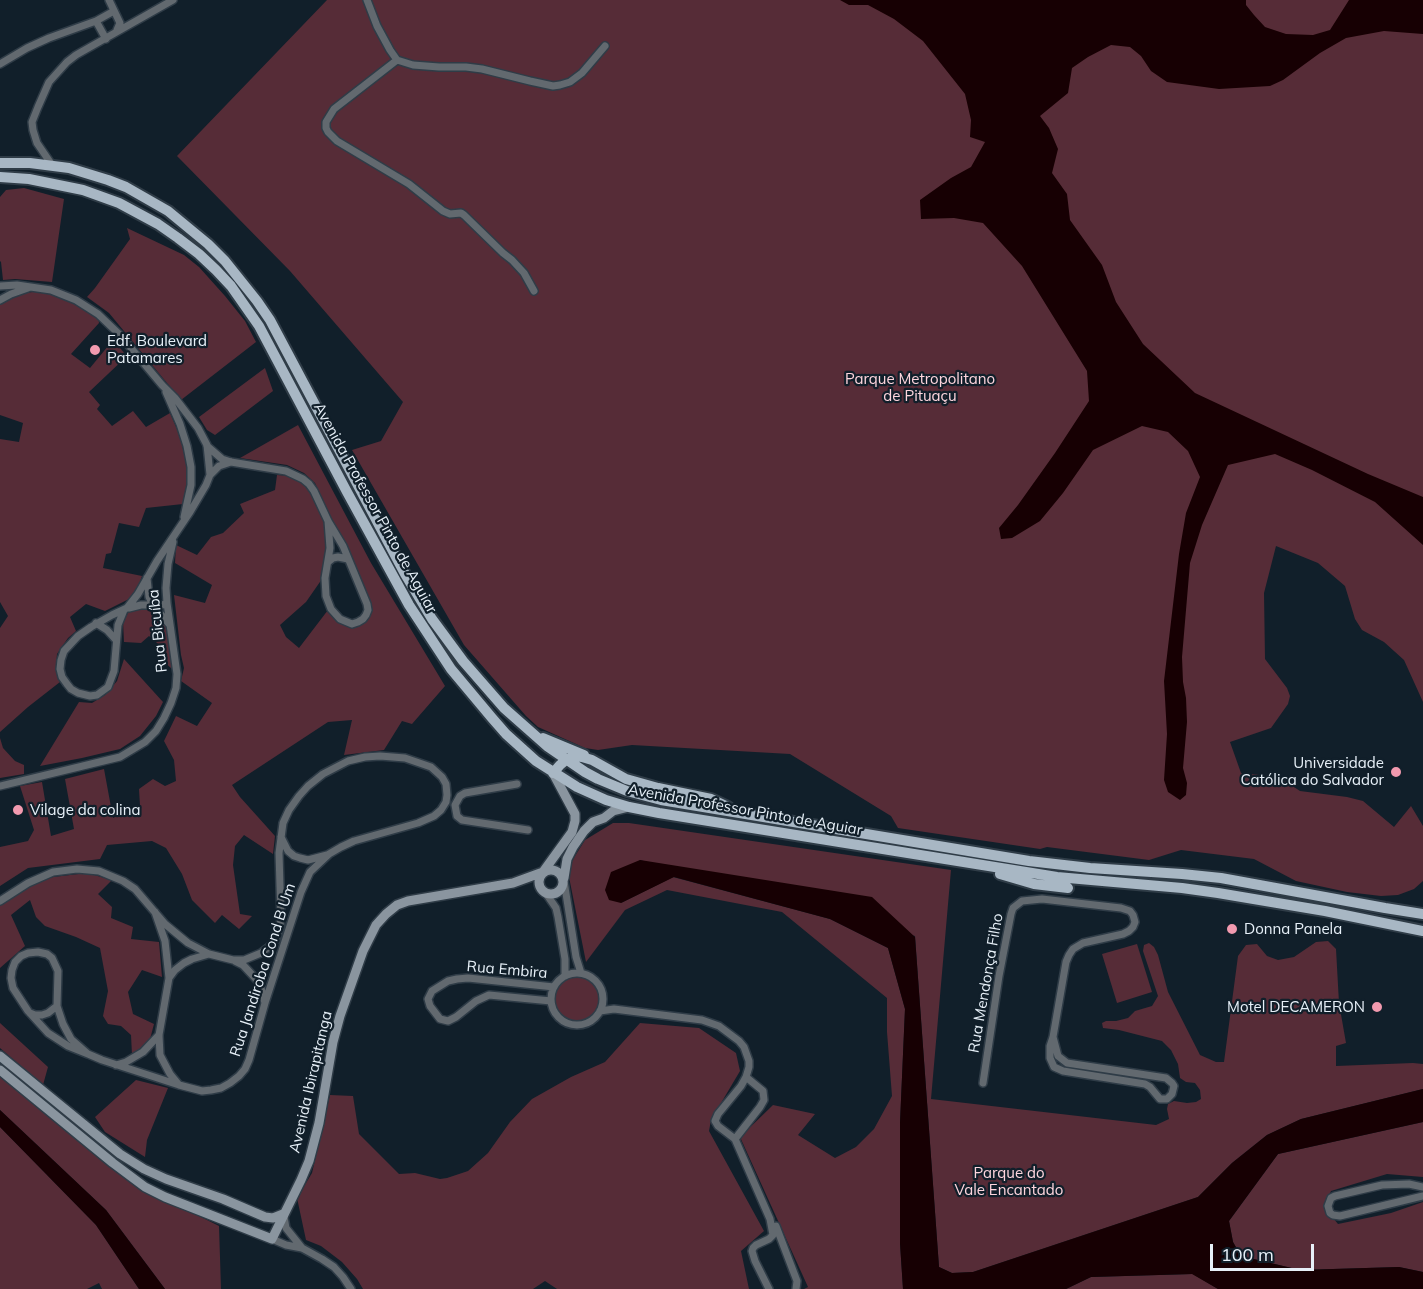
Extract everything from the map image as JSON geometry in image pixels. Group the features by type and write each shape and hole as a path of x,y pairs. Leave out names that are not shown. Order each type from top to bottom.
{"main road":[{"name":"Avenida Professor Pinto de Aguiar","path":"0,163 52,165 108,180 145,197 168,211 220,256 264,310 279,335 405,574 451,646 504,708 531,733 566,760 598,779 627,791 662,800 966,851 1071,866 1221,878 1423,914"},
{"name":"Avenida Professor Pinto de Aguiar","path":"0,177 29,179 75,188 119,203 165,229 199,254 216,270 231,286 259,326 409,605 451,669 492,718 536,761 582,790 629,807 670,815 963,863 1068,883 1170,887 1218,893 1325,911 1423,931"},
{"path":"531,733 576,751 626,779 711,799 736,812"},
{"path":"592,760 575,756 566,760 554,773 575,814 579,818 593,822"},
{"path":"575,814 574,827 539,879 544,892 554,894 563,885 567,859 584,831 593,822 613,811 629,807"},
{"path":"963,863 1034,884 1055,886 1068,883"},
{"path":"543,872 550,869 557,870 564,880"},
{"name":"Avenida Ibirapitanga","path":"272,1239 309,1161 319,1123 333,1042 340,1016 363,951 376,925 397,905 408,901 513,883 543,872"},
{"name":"Avenida Ibirapitanga","path":"513,883 544,892"},
{"path":"0,1056 132,1162 166,1179 269,1218 283,1214"},
{"path":"0,1070 136,1181 165,1197 272,1239"},
{"path":"217,1217 225,1210 223,1199"},
{"path":"233,1224 231,1215 240,1206"}],"street":[{"path":"109,0 120,23 116,31"},
{"path":"52,165 33,134 32,122 49,82 67,62 86,49 173,0"},
{"path":"367,0 377,26 397,60 413,65 482,69 560,86 582,73 605,46"},
{"path":"0,64 27,48 96,21 114,11"},
{"path":"96,21 106,39"},
{"path":"397,60 334,109 326,122 328,132 337,141 409,184 443,211 464,215 515,263 524,273 534,291"},
{"name":"Rua Bicuíba","path":"0,288 16,285 63,294 98,314 120,335 162,385 176,398 198,428 207,445 210,475 206,485 126,609"},
{"path":"1,299 31,287"},
{"path":"0,288 3,294 1,299"},
{"name":"Rua Bicuíba","path":"162,385 184,434 192,467 189,499 182,524"},
{"path":"184,434 190,429 198,428"},
{"path":"207,445 219,457 231,462 286,471 303,479 314,491 348,559 367,604 368,610 363,619 352,624 340,619 331,609 324,586 330,548 328,521"},
{"path":"210,475 219,466 231,462"},
{"path":"191,485 199,488 206,485"},
{"name":"Rua Bicuíba","path":"0,786 114,759 134,750 156,731 176,688 177,674 167,603 167,576 175,535"},
{"path":"328,562 338,557 348,559"},
{"path":"167,576 157,571 149,574 149,597 170,626"},
{"path":"126,609 118,625 114,671 108,687 97,695 90,696 71,689 62,677 60,669 60,660 70,643 96,624 126,609 167,603"},
{"path":"96,624 107,630 116,640"},
{"path":"233,960 244,960 261,953 276,939 281,919 279,864 283,823 298,796 323,774 348,761 364,757 405,758 430,767 442,777 446,784 446,802 456,804"},
{"path":"517,784 465,794 458,799 456,804 457,816 462,820 528,830"},
{"name":"Rua Jandiroba Cond B Um","path":"88,1054 71,1039 63,1024 57,1006 58,971 52,958 38,952 21,956 15,962 11,978 13,988 40,1025 57,1039 68,1046 88,1054 116,1065 190,1089 211,1090 230,1083 245,1069 301,892 310,873 329,854 354,841 428,819 441,810 446,802"},
{"path":"281,836 288,850 300,858 308,860 329,854"},
{"path":"1068,901 1071,866"},
{"path":"0,901 28,883 53,872 77,869 105,873 135,889 177,935 188,943 209,954 243,965 257,980 265,1003"},
{"path":"564,880 576,957 581,973"},
{"path":"1053,900 1055,886"},
{"path":"544,892 556,908 565,959 565,976"},
{"name":"Rua Mendonça Filho","path":"983,1083 999,976 1013,908 1022,901 1042,899 1125,909 1133,915 1135,922 1133,927 1123,934 1083,943 1069,955 1053,1037"},
{"path":"155,912 165,941 169,978 159,1045 163,1062 179,1085"},
{"path":"169,978 184,963 209,954"},
{"path":"603,993 600,1011 593,1020 586,1024 571,1025 564,1022 554,1011 551,1001 554,987 560,980 570,974 581,973 595,980 614,1009"},
{"name":"Rua Embira","path":"551,1001 489,995 448,1020 440,1019 430,1006 428,999 432,991 448,981 457,979 468,978 554,987"},
{"path":"28,1011 35,1015 42,1015 57,1006"},
{"path":"600,1011 614,1009 702,1020 719,1026 744,1047 749,1061 746,1077 715,1121 735,1139 770,1219 773,1235 756,1245 752,1251 754,1262 767,1288"},
{"path":"116,1065 143,1052 159,1035"},
{"path":"1053,1037 1058,1056 1067,1063 1166,1078 1174,1086 1172,1094 1167,1099 1160,1099 1145,1084 1057,1070 1050,1058 1053,1037"},
{"path":"735,1139 764,1100 763,1090 746,1077"},
{"path":"1423,1187 1409,1184 1382,1185 1335,1196 1331,1198 1328,1206 1333,1215 1340,1216 1423,1196"},
{"path":"283,1214 286,1228 302,1248"},
{"path":"770,1219 776,1226 784,1244 797,1281 796,1289"},
{"path":"272,1239 302,1248 322,1258 334,1267 351,1289"},
{"path":"765,1240 777,1243 785,1252"}],"green space":[{"name":"Parque Metropolitano de Pituaçu","path":"327,0 1423,0 1423,702 1404,660 1384,642 1362,630 1355,619 1345,586 1318,563 1276,546 1264,593 1265,659 1287,688 1290,696 1288,704 1271,728 1230,742 1241,773 1279,777 1300,791 1363,801 1394,827 1411,806 1423,826 1423,881 1414,889 1398,895 1381,896 1347,892 1296,881 1254,859 1181,850 1149,860 1047,847 1040,849 898,828 891,816 790,754 632,745 598,750 585,748 538,727 464,645 352,450 381,441 403,402 290,271 177,156"},
{"path":"24,188 64,199 52,282 3,280 0,261 0,197 6,190"},
{"path":"127,228 184,255 199,267 245,321 256,342 181,400 109,313 87,297 130,239"},
{"path":"60,291 98,313 99,323 71,354 90,368 113,340 127,356 89,392 100,405 97,409 112,426 133,411 146,427 170,413 180,436 186,462 187,483 183,504 146,508 139,527 119,523 111,553 106,554 103,568 142,576 135,596 105,611 86,604 70,617 76,631 57,654 56,668 60,682 0,732 0,628 8,616 0,602 0,439 19,442 23,423 0,415 0,303 16,295"},
{"path":"265,368 273,391 215,435 207,430 199,417"},
{"path":"298,425 371,563 445,686 412,724 402,721 384,750 344,755 352,720 328,722 232,785 275,836 273,854 244,835 235,846 233,865 240,914 252,916 239,929 222,915 215,923 192,900 182,874 166,848 152,841 107,845 100,859 28,868 0,886 0,847 28,841 34,830 20,786 42,782 51,836 74,829 65,779 104,769 113,818 140,806 139,789 153,779 165,786 176,781 174,760 164,741 176,716 197,726 212,703 181,681 184,668 174,595 205,603 212,585 175,563 176,545 197,555 211,537 223,533 244,513 240,504 275,490 277,475 291,476 310,487 333,545 322,579 306,602 280,625 286,637 299,648 328,610 343,623 365,621 372,608 369,599 315,483 304,473 287,465 240,458"},
{"path":"147,607 158,612 168,624 172,669 160,658 164,649 149,636 141,643 124,642 123,622 128,613 134,608"},
{"path":"124,659 163,702 156,716 140,736 120,749 40,766 79,702 92,703 105,695 117,681"},
{"path":"0,738 3,748 15,761 24,765 24,774 0,778"},
{"name":"Parque do Vale Encantado","path":"613,823 629,823 951,870 931,1099 1156,1125 1169,1119 1168,1104 1174,1101 1196,1102 1201,1099 1200,1090 1195,1083 1186,1082 1180,1078 1178,1064 1171,1050 1162,1041 1103,1028 1102,1023 1106,1021 1128,1018 1135,1011 1152,1006 1158,996 1143,951 1144,945 1149,943 1158,955 1168,992 1200,1055 1216,1062 1224,1062 1238,956 1246,945 1257,944 1267,956 1278,960 1294,957 1316,942 1328,941 1336,949 1339,1003 1346,1043 1336,1046 1336,1066 1423,1064 1423,1089 1301,1119 1267,1135 1232,1163 1198,1197 973,1272 952,1273 939,1267 915,936 640,860 621,903 673,877 830,919 888,948 905,1009 900,1123 900,1243 903,1289 804,1289 808,1287 740,1137 773,1105 815,1114 798,1135 835,1158 856,1147 874,1129 892,1096 887,998 782,912 667,890 625,910 586,962 569,877 570,864 585,840"},
{"path":"87,873 112,880 98,894 112,907 111,918 133,927 131,939 159,942 162,977 142,970 128,992 133,1014 154,1024 149,1043 138,1054 132,1055 131,1035 121,1026 108,1024 103,1016 108,991 100,948 45,926 36,917 30,900 11,915 25,946 0,968 0,901 17,890 53,877"},
{"path":"1137,944 1152,992 1117,1003 1102,954"},
{"path":"577,977 592,984 599,999 592,1014 577,1021 562,1014 555,999 562,984"},
{"path":"0,1023 48,1067 43,1085 0,1048"},
{"path":"640,1023 699,1028 736,1053 740,1071 711,1120 709,1131 764,1231 741,1251 749,1289 557,1289 545,1281 533,1289 363,1289 342,1262 321,1246 306,1240 297,1198 312,1173 330,1095 353,1096 359,1134 399,1174 415,1173 440,1179 447,1178 468,1171 488,1153 510,1122 532,1099 571,1077 605,1062"},
{"path":"0,1075 163,1198 219,1226 221,1289 165,1289 106,1210 0,1110"},
{"path":"136,1080 168,1088 147,1140 145,1157 105,1132 95,1117"},
{"path":"1423,1122 1423,1177 1387,1174 1331,1191 1324,1207 1338,1224 1391,1213 1423,1202 1423,1272 1399,1267 1300,1270 1241,1256 1233,1242 1229,1221 1278,1154"},
{"path":"0,1127 96,1225 139,1289 102,1289 99,1283 87,1289 0,1289"},
{"path":"1193,1274 1218,1289 1066,1289 1091,1277"}],"shaded area":[{"path":"840,0 1246,0 1246,5 1265,27 1286,34 1313,35 1330,30 1349,0 1423,0 1423,34 1384,31 1346,38 1320,53 1283,80 1270,86 1219,89 1167,82 1151,71 1141,56 1130,47 1111,45 1072,68 1068,93 1040,116 1049,128 1058,149 1052,173 1067,194 1070,220 1102,265 1116,302 1143,344 1195,393 1368,474 1423,497 1423,545 1375,502 1275,454 1228,465 1202,525 1190,563 1182,657 1187,722 1183,768 1187,783 1186,795 1180,800 1168,792 1164,780 1167,734 1164,681 1186,513 1200,477 1188,451 1168,432 1142,426 1093,450 1040,521 1012,538 1001,539 999,528 1055,453 1089,401 1087,371 1022,266 983,223 954,218 921,219 920,200 971,167 985,142 970,137 971,120 965,94 923,41 894,19 868,5 849,5"},
{"path":"640,860 872,897 915,937 939,1267 952,1273 973,1272 1198,1197 1232,1163 1267,1135 1301,1119 1423,1089 1423,1122 1278,1154 1229,1221 1233,1242 1241,1256 1300,1270 1399,1267 1423,1272 1423,1289 1218,1289 1192,1274 1091,1277 1066,1289 903,1289 900,1243 900,1123 905,1009 888,948 830,919 674,877 621,903 609,900 605,890 611,872"},
{"path":"0,1110 106,1210 165,1289 139,1289 96,1225 0,1127"}],"place":[{"name":"Edf. Boulevard Patamares","path":"95,350"},
{"name":"Universidade Católica do Salvador","path":"1396,772"},
{"name":"Vilage da colina","path":"18,810"},
{"name":"Donna Panela","path":"1232,929"},
{"name":"Motel DECAMERON","path":"1377,1007"}]}
